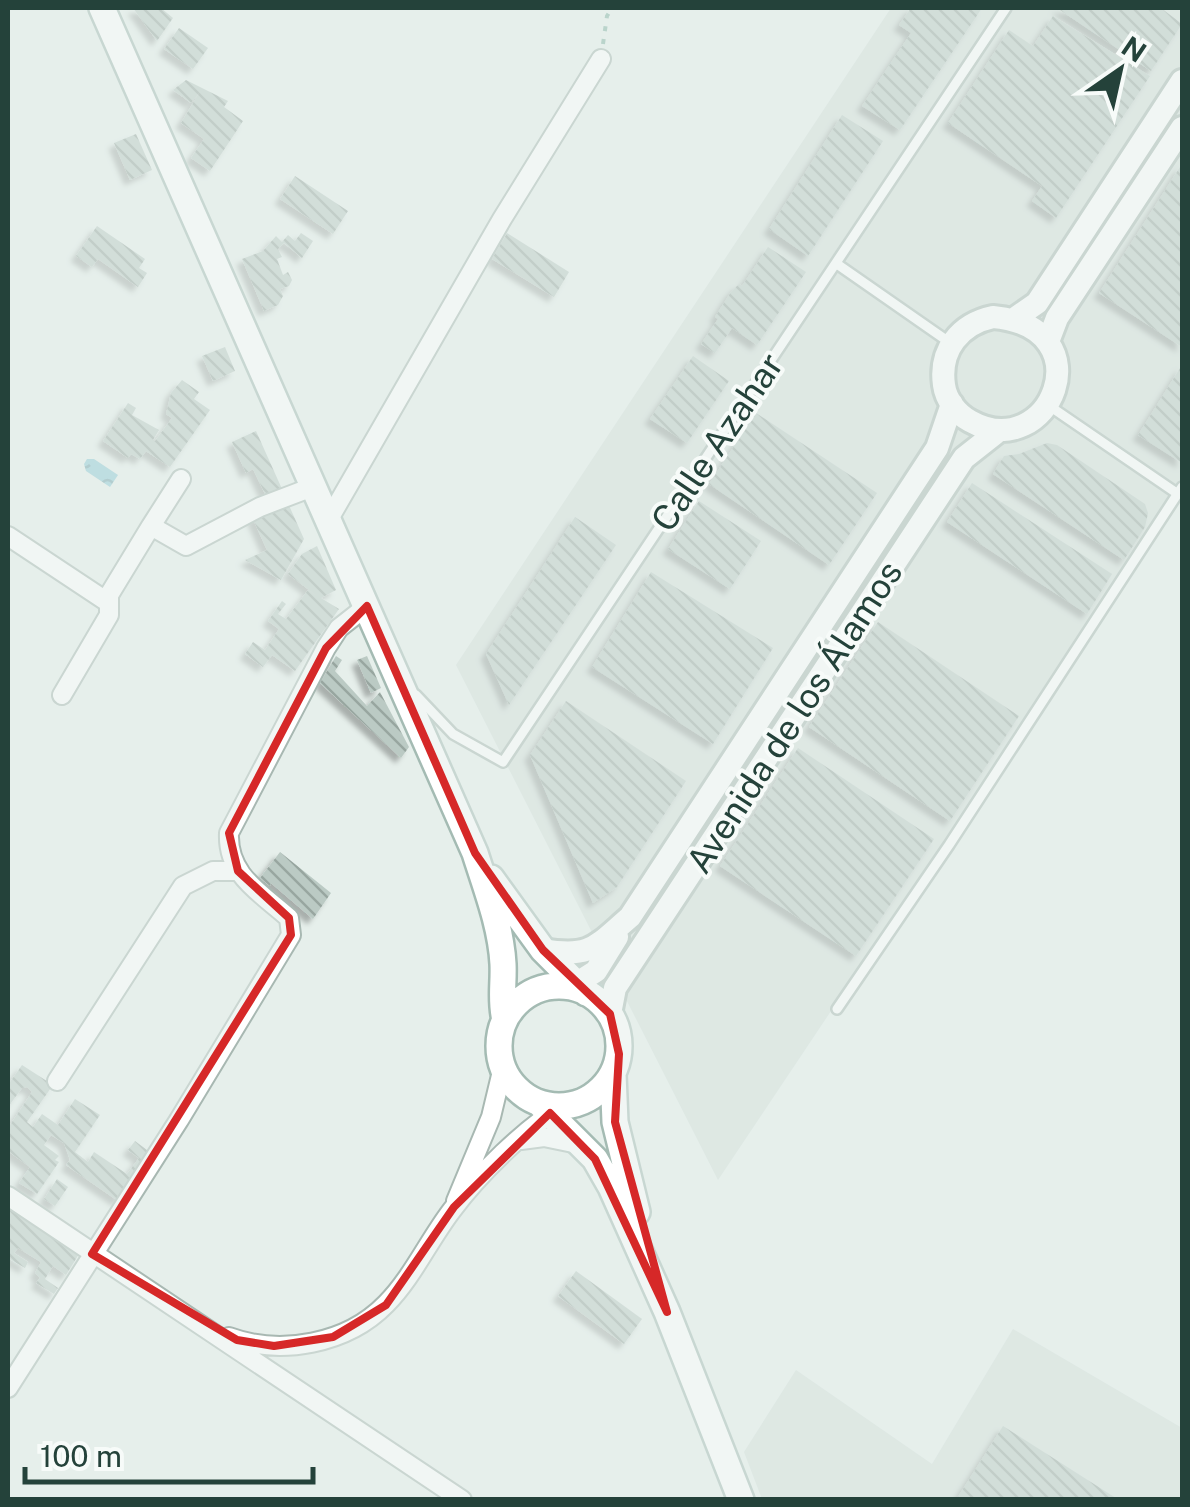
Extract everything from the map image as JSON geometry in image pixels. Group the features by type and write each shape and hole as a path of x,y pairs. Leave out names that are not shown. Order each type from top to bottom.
{"main road":[{"path":"102,8 475,853 498,932 503,965 503,1067 512,1082 551,1107 595,1159 668,1312"},
{"path":"475,853 522,925 578,988 610,1014 618,1033 619,1054 613,1074 615,1122 626,1179 668,1312 740,1500"},
{"path":"505,1020 526,996 556,986 578,988"},
{"path":"551,1107 583,1102 613,1074"}],"street":[{"path":"329,519 502,218 600,59"},
{"path":"1014,319 1036,303 1182,80"},
{"path":"1049,339 1035,326 1014,319 981,320 964,329 951,344 943,367 945,390 962,417 997,432 1035,419 1047,404 1056,379 1049,339 1057,318 1182,128"},
{"name":"Avenida de los Álamos","path":"578,988 596,970 937,448 952,404"},
{"name":"Avenida de los Álamos","path":"610,1014 615,988 964,458 997,432"},
{"path":"62,695 110,615 109,595 181,479"},
{"path":"152,526 186,546 260,506 314,486"},
{"path":"8,536 109,603"},
{"path":"8,1388 180,1120 291,935 289,918 238,871 228,854 229,833 326,648 339,628 367,606"},
{"path":"57,1080 183,886 213,870 238,871"},
{"name":"Avenida de los Álamos","path":"543,950 587,952 630,917"},
{"path":"454,1207 491,1117 503,1067"},
{"path":"205,1328 236,1340 274,1346 304,1344 356,1327 386,1304 454,1207 551,1107"},
{"path":"516,1142 544,1137 581,1144"},
{"path":"8,1196 462,1500"}],"lane":[{"name":"Calle Azahar","path":"398,676 454,734 503,762 1006,8"},
{"path":"837,264 951,344"},
{"path":"837,1009 949,845 1180,490 1047,404"}],"path":[{"path":"600,59 607,16 612,8"}],"highlighted area":[{"path":"367,606 475,853 543,950 610,1014 619,1054 615,1122 667,1312 595,1159 550,1113 454,1207 386,1305 333,1337 274,1346 237,1340 92,1254 291,935 289,918 238,871 229,833 326,648"}],"shaded area":[{"path":"891,8 1182,8 1182,486 718,1180 456,665"},
{"path":"1013,1329 1182,1428 1182,1499 762,1499 744,1452 796,1370 932,1464"}],"water":[{"path":"87,459 94,459 118,475 110,487 86,471"}],"building":[{"path":"133,8 161,8 173,18 157,41"},
{"path":"911,8 982,8 900,130 862,106 911,33 899,25"},
{"path":"1057,8 1161,8 1182,24 1151,71"},
{"path":"1053,16 1150,76 1056,218 1032,201 1042,186 948,123 1009,30 1033,46"},
{"path":"179,28 208,48 193,69 164,49"},
{"path":"186,80 228,101 224,107 243,121 210,171 191,158 204,139 181,123 199,93 191,103 173,90"},
{"path":"842,115 883,141 808,256 769,229"},
{"path":"136,134 152,170 130,180 114,143"},
{"path":"1182,164 1182,347 1099,293"},
{"path":"295,176 348,211 333,234 280,199"},
{"path":"97,226 145,259 139,268 147,273 138,287 98,259 92,267 76,256"},
{"path":"301,233 313,241 302,258 284,243 278,249 283,275 288,272 292,280 280,289 283,296 278,305 264,311 242,259 263,251 276,236 282,242 288,235 295,241"},
{"path":"507,233 569,272 554,297 492,259"},
{"path":"768,247 806,272 757,345 732,328 715,353 701,344 731,292 739,284 742,286"},
{"path":"225,347 235,371 213,381 202,356"},
{"path":"693,356 729,381 687,443 650,419"},
{"path":"1182,365 1182,463 1138,435"},
{"path":"182,380 199,392 194,399 210,410 170,467 146,451 140,459 131,454 128,458 103,441 128,403 136,408 132,415 159,430 155,441 172,418 166,414 171,393"},
{"path":"756,413 877,493 829,565 709,484"},
{"path":"256,431 282,489 266,496 253,469 246,473 232,442"},
{"path":"1047,443 1057,445 1145,504 1145,527 1124,560 993,474 1004,456"},
{"path":"972,483 1112,574 1087,614 947,522"},
{"path":"287,501 304,539 281,580 245,560 267,550 252,517"},
{"path":"699,501 761,541 730,589 668,549"},
{"path":"575,517 616,545 509,705 486,654"},
{"path":"317,546 336,590 321,598 339,609 295,671 272,655 263,667 245,654 253,642 265,650 279,629 268,621 282,601 286,604 278,614 286,619 308,590 317,596 288,574 302,554"},
{"path":"651,572 773,648 713,744 592,667"},
{"path":"878,622 1019,716 950,821 809,727"},
{"path":"336,656 342,660 335,671 367,706 380,692 409,747 401,758 320,683"},
{"path":"367,656 381,688 371,693 357,660"},
{"path":"566,701 686,781 617,887 593,903 530,755"},
{"path":"798,748 934,839 856,956 720,866"},
{"path":"280,852 331,893 313,919 260,878"},
{"path":"22,1065 53,1085 27,1122 33,1127 42,1114 58,1125 75,1099 100,1115 75,1152 88,1162 94,1152 127,1174 139,1158 128,1150 135,1141 151,1153 118,1201 66,1165 70,1160 64,1143 51,1135 44,1145 59,1156 55,1160 59,1162 37,1194 19,1183 30,1167 8,1151 8,1128 32,1092 22,1088 8,1107 8,1085"},
{"path":"57,1179 68,1187 55,1206 44,1199"},
{"path":"8,1208 79,1254 66,1275 53,1266 45,1279 58,1288 54,1294 36,1283 40,1278 35,1273 41,1262 18,1248 14,1253 28,1262 25,1268 8,1258"},
{"path":"576,1271 642,1319 624,1344 558,1296"},
{"path":"1003,1426 1119,1500 956,1500"}]}
